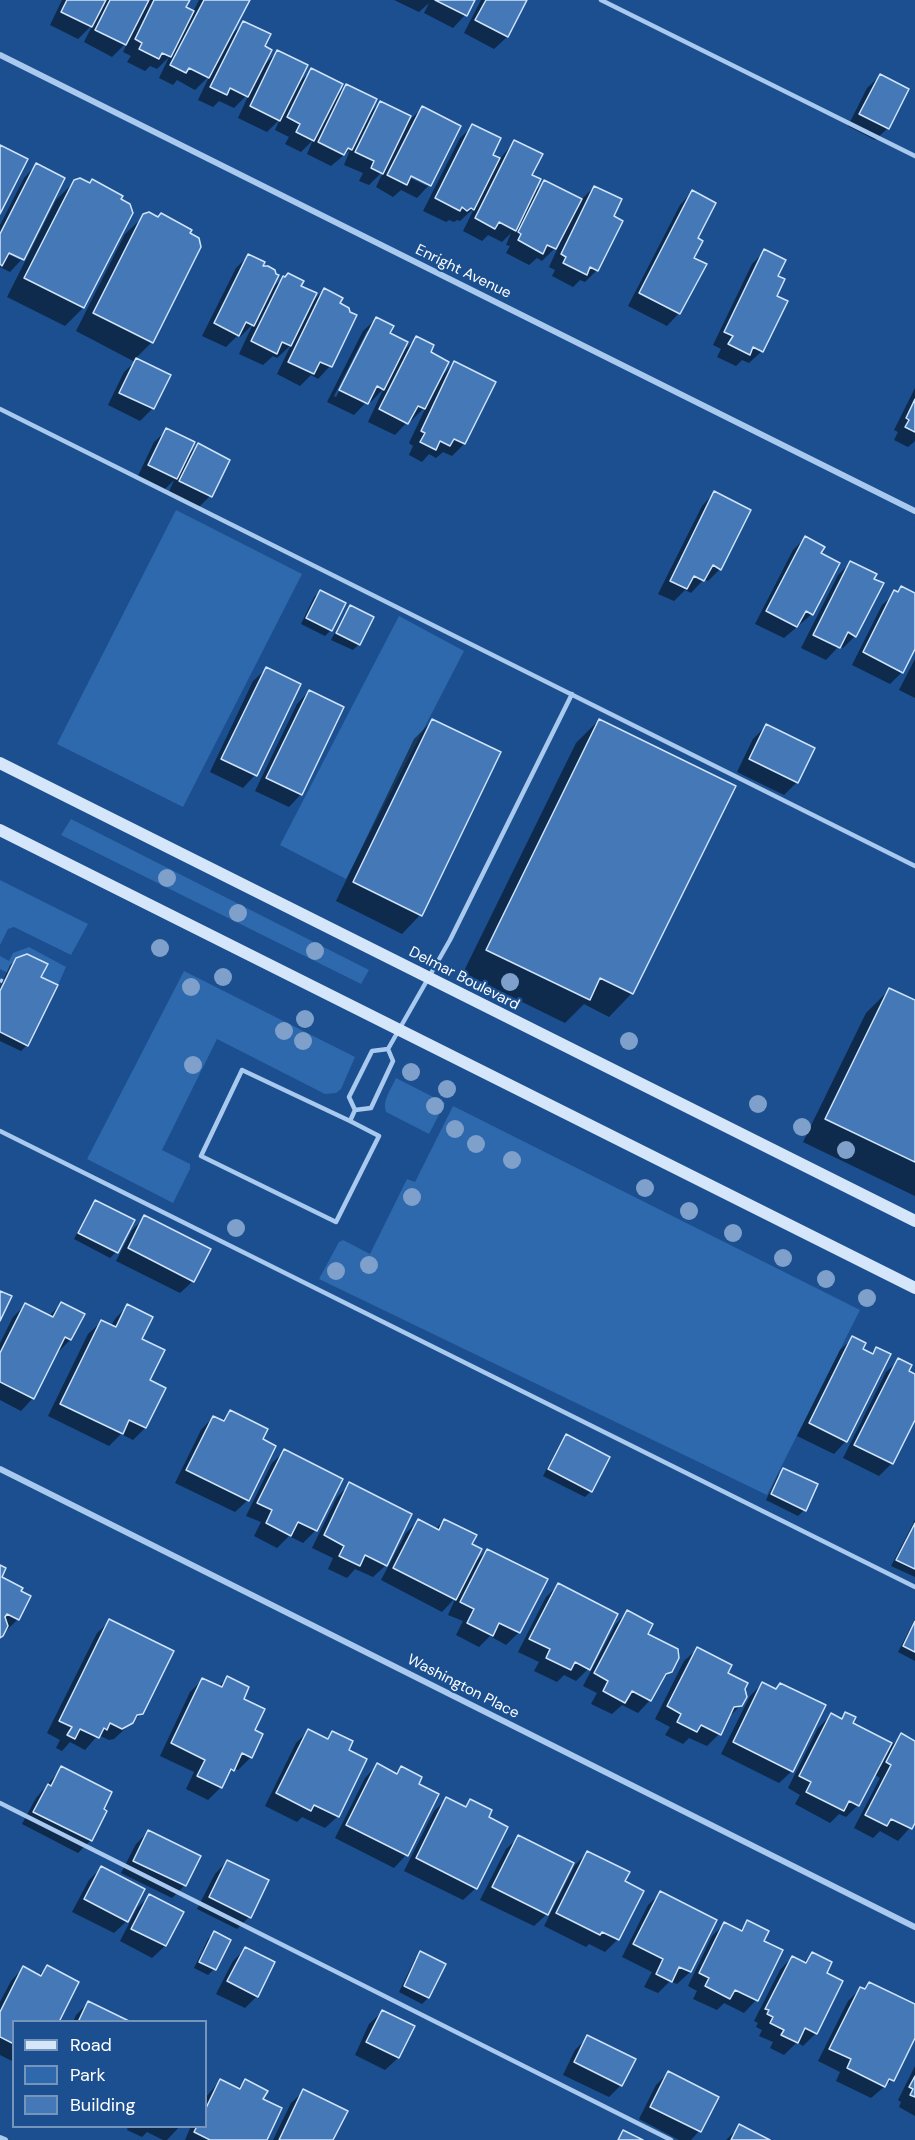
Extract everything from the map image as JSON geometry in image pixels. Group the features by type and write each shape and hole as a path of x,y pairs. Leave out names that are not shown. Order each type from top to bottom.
{"main road":[{"name":"Delmar Boulevard","path":"0,763 915,1221"},
{"path":"0,830 915,1288"}],"street":[{"name":"Enright Avenue","path":"0,55 915,511"},
{"name":"Washington Place","path":"0,1468 915,1927"},
{"path":"0,2138 5,2140"}],"lane":[{"path":"601,0 915,156"},
{"path":"0,409 915,866"},
{"path":"388,1049 450,940 572,694"},
{"path":"356,1110 371,1108 393,1061 388,1049"},
{"path":"356,1110 350,1096 368,1058 372,1051 388,1049"},
{"path":"242,1070 350,1121 380,1136 336,1222 201,1156 242,1070"},
{"path":"350,1121 356,1110"},
{"path":"0,1131 915,1587"},
{"path":"0,1803 671,2140"}],"green space":[{"path":"176,510 302,574 183,807 57,744"},
{"path":"399,616 464,651 346,879 280,845"},
{"path":"71,819 369,970 361,984 61,835"},
{"path":"0,880 88,924 71,955 14,927 8,929 0,945"},
{"path":"29,947 66,967 58,985 41,977 47,964 27,954 16,958 8,973 0,969 0,956 9,961 13,953"},
{"path":"184,971 355,1057 341,1089 336,1093 325,1094 217,1039 162,1150 190,1164 190,1169 173,1203 87,1159"},
{"path":"396,1078 445,1103 429,1134 386,1112 386,1099"},
{"path":"453,1106 860,1310 767,1495 319,1279 339,1242 343,1240 370,1254 407,1179 415,1182"}],"building":[{"path":"67,0 106,0 92,27 61,12"},
{"path":"110,0 149,0 126,45 95,30"},
{"path":"154,0 190,0 186,7 194,11 171,57 162,53 159,59 139,49 142,43 135,39"},
{"path":"204,0 250,0 209,78 189,68 186,73 170,65"},
{"path":"435,0 475,0 467,16"},
{"path":"486,0 527,0 508,37 475,20"},
{"path":"243,21 271,34 265,46 272,50 248,97 230,88 227,95 210,87"},
{"path":"277,50 308,65 280,121 250,106"},
{"path":"311,68 343,84 314,141 296,132 300,124 287,117"},
{"path":"880,74 909,89 889,129 859,114"},
{"path":"346,84 377,99 352,150 348,148 344,155 318,142"},
{"path":"380,101 411,116 383,174 371,168 374,161 355,152"},
{"path":"422,106 461,126 431,186 411,176 407,185 387,175"},
{"path":"472,124 501,138 493,155 500,158 474,210 471,208 467,211 462,207 460,211 435,198"},
{"path":"514,140 543,154 532,175 541,179 516,231 499,222 495,229 475,218"},
{"path":"0,145 28,159 0,214"},
{"path":"36,163 65,178 24,260 9,253 2,266 0,264 0,234"},
{"path":"80,178 90,183 92,179 123,196 121,199 130,204 133,213 84,308 24,278 74,180"},
{"path":"544,180 582,199 556,249 547,245 543,254 518,240 521,234 518,232"},
{"path":"594,186 622,199 614,216 623,221 598,271 590,267 587,275 563,263 566,257 561,254"},
{"path":"692,190 716,203 698,238 703,241 694,258 707,264 680,314 639,293"},
{"path":"149,212 158,217 161,213 192,230 190,233 199,238 201,247 153,343 93,313 143,214"},
{"path":"764,249 786,260 778,276 785,279 777,296 788,301 763,352 753,347 750,355 728,344 733,336 724,332"},
{"path":"248,254 265,262 263,266 268,266 279,275 254,326 246,322 239,336 214,323"},
{"path":"288,273 304,281 301,286 317,293 291,346 282,342 277,354 251,341 283,276 285,277"},
{"path":"324,288 343,298 340,303 357,315 332,367 320,362 314,374 288,362"},
{"path":"376,317 394,326 390,333 408,342 384,390 377,386 368,404 339,390"},
{"path":"416,336 434,345 431,352 449,362 425,409 418,406 408,424 379,409"},
{"path":"136,358 171,375 154,409 119,393"},
{"path":"454,361 496,382 465,444 454,439 450,446 440,441 436,450 420,442 425,433 421,431"},
{"path":"915,399 915,432 905,427 909,420 906,418"},
{"path":"166,428 195,442 177,479 148,465"},
{"path":"198,443 230,460 212,497 179,481"},
{"path":"714,491 751,510 721,570 713,565 704,581 694,576 687,589 670,581"},
{"path":"805,536 825,547 821,553 840,563 813,615 806,611 797,627 766,611"},
{"path":"850,561 877,574 874,579 884,583 856,637 848,632 840,648 813,635"},
{"path":"901,586 915,593 915,649 903,673 863,652 894,590 898,592"},
{"path":"320,590 346,603 332,631 306,618"},
{"path":"350,605 374,617 360,645 336,633"},
{"path":"266,667 301,684 257,776 221,759"},
{"path":"309,690 344,707 302,795 266,778"},
{"path":"432,719 501,752 422,916 353,882"},
{"path":"599,719 736,786 633,994 600,978 590,1000 486,950"},
{"path":"766,724 815,748 798,783 749,759"},
{"path":"27,954 48,964 41,977 58,985 28,1046 0,1032 0,991 16,958"},
{"path":"889,988 915,1000 915,1162 825,1119"},
{"path":"95,1200 135,1220 118,1253 78,1233"},
{"path":"144,1215 211,1249 194,1282 128,1248"},
{"path":"0,1291 12,1296 0,1321"},
{"path":"61,1302 85,1314 71,1340 65,1337 34,1399 0,1382 0,1353 25,1303 53,1317"},
{"path":"127,1304 153,1317 142,1339 165,1350 150,1380 166,1388 146,1428 129,1420 123,1434 60,1404 101,1320 116,1327"},
{"path":"852,1336 866,1343 863,1349 873,1354 876,1347 891,1354 847,1442 809,1423"},
{"path":"898,1358 912,1365 909,1371 915,1374 915,1420 893,1464 854,1445"},
{"path":"230,1410 268,1429 263,1439 276,1446 249,1501 186,1470 213,1416 224,1421"},
{"path":"566,1434 610,1457 592,1492 548,1469"},
{"path":"284,1449 343,1479 317,1531 298,1522 291,1536 266,1523 272,1510 257,1503"},
{"path":"783,1468 818,1484 806,1511 771,1494"},
{"path":"349,1482 412,1514 387,1566 365,1555 360,1566 339,1556 344,1546 324,1535"},
{"path":"418,1519 439,1530 444,1519 477,1535 472,1544 482,1549 456,1600 393,1568"},
{"path":"915,1523 915,1569 896,1560"},
{"path":"487,1549 548,1579 520,1633 499,1623 493,1636 467,1623 474,1609 460,1602"},
{"path":"0,1565 6,1568 2,1577 23,1588 21,1591 31,1596 19,1620 7,1614 5,1617 8,1626 0,1638"},
{"path":"558,1583 618,1614 590,1670 575,1662 571,1670 546,1658 550,1649 529,1639"},
{"path":"627,1610 653,1624 648,1634 678,1649 679,1658 672,1672 666,1674 651,1701 632,1691 625,1703 603,1691 608,1681 594,1673"},
{"path":"109,1619 174,1651 143,1714 137,1715 133,1723 122,1729 110,1723 107,1730 104,1728 99,1738 80,1729 75,1739 67,1735 72,1727 59,1721"},
{"path":"915,1621 915,1652 903,1646"},
{"path":"697,1647 732,1665 728,1673 748,1683 745,1689 747,1697 742,1706 734,1707 721,1735 701,1725 697,1732 677,1722 681,1714 667,1706"},
{"path":"227,1676 249,1687 244,1699 265,1709 255,1730 263,1734 252,1758 242,1753 234,1771 231,1769 222,1788 197,1776 205,1760 171,1743 202,1678 222,1687"},
{"path":"762,1682 776,1689 780,1683 826,1705 793,1772 733,1742"},
{"path":"845,1712 856,1717 853,1723 892,1743 859,1806 849,1801 844,1811 806,1792 811,1782 799,1776 831,1713 842,1719"},
{"path":"308,1729 328,1739 332,1731 353,1741 349,1750 367,1759 339,1817 314,1805 311,1811 276,1793"},
{"path":"901,1733 915,1741 915,1823 912,1829 891,1819 887,1826 865,1815 891,1765 886,1762"},
{"path":"377,1763 397,1774 401,1766 422,1777 419,1784 439,1794 408,1856 346,1825"},
{"path":"61,1766 112,1792 104,1809 107,1811 92,1841 33,1812 48,1784 51,1786"},
{"path":"446,1797 466,1807 470,1799 492,1810 489,1817 508,1827 477,1889 416,1858"},
{"path":"148,1830 201,1856 186,1886 133,1861"},
{"path":"518,1835 574,1863 548,1915 492,1887"},
{"path":"587,1851 630,1872 625,1881 644,1891 619,1940 602,1932 600,1935 556,1913"},
{"path":"227,1860 269,1880 251,1918 209,1897"},
{"path":"101,1866 145,1889 128,1922 84,1899"},
{"path":"660,1891 717,1920 691,1972 679,1967 672,1982 656,1974 663,1959 633,1944"},
{"path":"149,1894 184,1912 166,1946 131,1929"},
{"path":"747,1920 769,1931 764,1941 783,1950 758,2001 735,1990 730,1999 705,1986 709,1978 699,1973 724,1922 742,1931"},
{"path":"214,1931 231,1940 216,1970 199,1962"},
{"path":"245,1947 275,1962 258,1997 227,1981"},
{"path":"420,1951 446,1964 429,1998 404,1986"},
{"path":"812,1952 832,1962 827,1973 843,1981 817,2034 805,2028 798,2043 781,2035 784,2030 770,2023 773,2017 767,2014 769,2010 765,2009 792,1956 806,1963"},
{"path":"47,1965 79,1982 60,2020 12,2020 12,2043 0,2037 0,2012 23,1966 41,1976"},
{"path":"869,1982 915,2004 915,2038 894,2081 889,2079 885,2087 847,2068 851,2059 829,2049 860,1987 865,1989"},
{"path":"88,2001 127,2020 79,2020"},
{"path":"382,2010 415,2026 399,2058 366,2042"},
{"path":"587,2035 636,2059 622,2086 574,2062"},
{"path":"668,2071 719,2097 701,2132 650,2107"},
{"path":"915,2076 915,2097 910,2095 913,2089 909,2087"},
{"path":"220,2079 240,2089 245,2079 268,2091 263,2099 282,2108 267,2140 210,2140 194,2132 196,2128 207,2128 207,2106"},
{"path":"303,2089 348,2111 333,2140 279,2140"},
{"path":"739,2124 770,2140 731,2140"},
{"path":"623,2130 643,2140 618,2140"}]}
